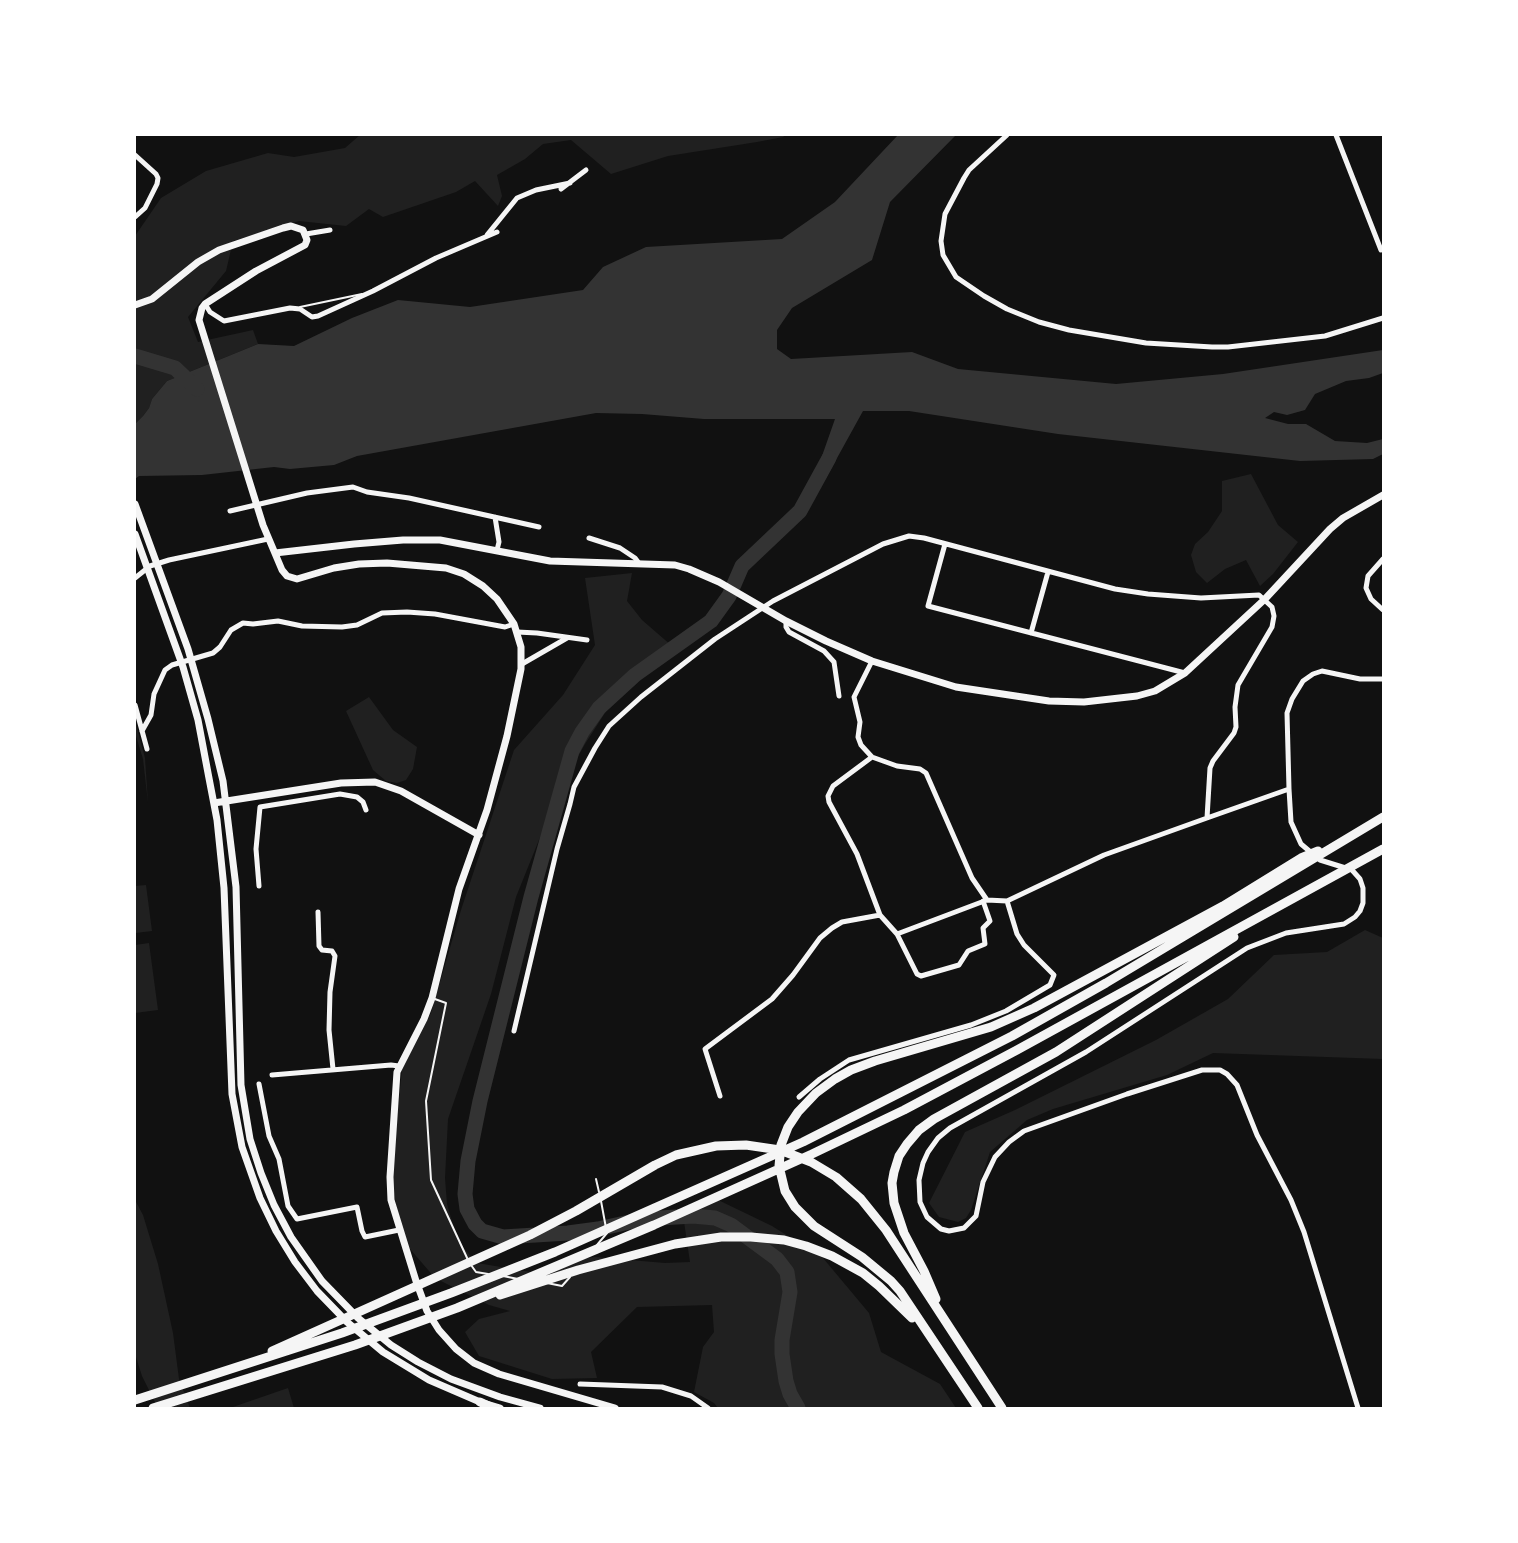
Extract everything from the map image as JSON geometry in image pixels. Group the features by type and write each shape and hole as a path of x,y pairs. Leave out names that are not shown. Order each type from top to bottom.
{"highway":[{"path":"285,1348 342,1333 555,1252 782,1152 1012,1036 1179,941 1383,818"},
{"path":"978,1408 891,1281 862,1257 814,1226 795,1207 785,1191 779,1166 781,1145 788,1127 806,1102 825,1085 851,1070 875,1060 991,1027 1034,1008 1223,906 1301,858 1348,838"},
{"path":"457,1308 654,1225 904,1110 1007,1056 1383,849"},
{"path":"945,1320 924,1270 904,1233 894,1203 892,1183 894,1172 899,1156 907,1143 934,1119 1056,1052 1307,891"},
{"path":"135,1400 232,1369 285,1348 332,1323 530,1235 654,1165 684,1153 716,1146 761,1146 794,1155 826,1171 845,1185 877,1218 1002,1408"},
{"path":"153,1408 355,1345 457,1308 626,1256 675,1244 722,1237 760,1238 801,1245 832,1256 863,1273 894,1298 931,1337"},
{"path":"991,1391 1008,1408"},
{"path":"480,1402 493,1408"}],"main road":[{"path":"135,305 152,299 198,262 219,250 291,226 303,230 307,240 305,245 256,271 205,304 199,320 263,525 287,576 296,579 334,568 365,563 427,566 453,570 475,580 491,592 514,624 521,647 522,664 507,736 479,835 461,882 432,998 421,1027 399,1066 396,1078 391,1203 427,1311 441,1334 461,1354 484,1368 615,1408"},
{"path":"275,553 354,544 440,540 550,561 638,562 675,565 689,568 720,582 786,621 872,661 956,687 1050,701 1084,702 1137,696 1155,691 1185,673 1265,599 1330,529 1343,518 1383,495"},
{"path":"135,504 188,649 213,737 226,801 236,887 239,1048 244,1103 255,1156 267,1189 282,1221 310,1266 358,1318 402,1353 434,1371 467,1386 540,1408"},
{"path":"135,534 183,668 202,740 214,803 224,897 232,1094 242,1147 260,1198 295,1262 317,1291 347,1322 383,1352 413,1371 445,1388 500,1408"},
{"path":"214,803 353,782 383,784 410,795 479,835"}],"street":[{"path":"1007,135 969,170 964,178 945,214 941,241 947,263 956,277 1006,309 1069,330 1146,343 1212,348 1325,336 1383,318"},
{"path":"1336,135 1380,250"},
{"path":"135,155 158,178 145,208 135,217"},
{"path":"561,189 586,170"},
{"path":"484,238 517,198 536,190 570,183"},
{"path":"306,234 330,230"},
{"path":"205,304 210,312 224,321 294,308 312,317 318,316 373,291 436,258 497,232"},
{"path":"230,511 307,493 353,487 367,492 409,498 539,527"},
{"path":"495,518 499,542 497,550"},
{"path":"514,1031 557,849 572,796 595,748 609,726 640,697 761,607 883,544 909,536 1115,589 1201,598 1259,595 1265,599 1272,607 1274,616 1272,627 1239,685 1234,706 1236,727 1234,733 1210,768 1207,818"},
{"path":"590,538 620,548 638,562"},
{"path":"135,578 150,566 268,539"},
{"path":"945,544 928,606 1185,673"},
{"path":"150,566 151,556"},
{"path":"1383,559 1368,576 1366,588 1371,599 1383,609"},
{"path":"1031,633 1048,572"},
{"path":"142,731 151,715 154,694 165,670 172,665 213,654 231,630 243,623 278,621 302,626 342,627 357,625 382,613 407,612 435,614 505,627 514,624"},
{"path":"786,621 789,632 824,651 834,662 840,696"},
{"path":"517,632 587,640"},
{"path":"522,664 569,637"},
{"path":"872,661 854,697 860,722 858,737 861,745 872,757 897,765 913,767 926,773 972,878 985,901 990,921 983,928 985,944 968,951 959,964 921,976 917,975 897,934 880,915 857,854 829,802 828,795 833,786 872,757"},
{"path":"1358,1408 1304,1232 1291,1200 1257,1135 1237,1085 1220,1070 1202,1070 1040,1124 1019,1134 1000,1150 990,1166 983,1182 976,1216 964,1228 955,1231 941,1230 927,1217 920,1202 919,1180 928,1152 943,1133 957,1123 1037,1081 1094,1047 1247,948 1296,931 1344,924 1355,917 1360,910 1364,895 1360,879 1352,870 1320,860 1301,844 1291,822 1287,713 1303,681 1313,674 1322,671 1360,680 1383,679"},
{"path":"135,705 147,748"},
{"path":"308,788 309,798"},
{"path":"897,934 985,901 1007,900 1104,855 1289,789"},
{"path":"260,886 256,849 260,807 340,794 357,797 363,802 366,810"},
{"path":"799,1097 820,1079 849,1060 971,1025 1006,1011 1050,985 1054,975 1024,945 1017,934 1007,900"},
{"path":"318,912 319,946 322,950 332,951 335,956 329,1020 333,1070"},
{"path":"720,1096 705,1049 772,999 820,938 832,928 842,922 880,915"},
{"path":"272,1075 399,1066"},
{"path":"259,1084 269,1137 279,1159 288,1206 297,1219 357,1207 365,1237 399,1230"},
{"path":"580,1384 662,1387 691,1396 708,1408"}],"lane":[{"path":"294,308 373,291"},
{"path":"432,998 446,1003 426,1101 431,1180 466,1256 476,1272 562,1286 577,1269"},
{"path":"585,1260 607,1234 597,1179"}],"shaded area":[{"path":"360,135 786,135 757,142 668,156 611,174 571,140 543,144 525,159 497,175 502,196 498,206 475,181 456,192 383,217 369,209 346,226 299,221 233,241 226,271 188,317 198,342 253,330 258,344 167,381 135,424 135,236 161,198 206,171 268,153 294,157 345,148"},
{"path":"898,135 956,135 890,202 872,260 792,308 777,330 777,349 791,359 912,352 958,369 1116,384 1223,374 1383,350 1383,373 1369,378 1346,381 1315,394 1305,410 1287,415 1274,412 1265,418 1288,424 1306,424 1335,441 1367,443 1383,439 1383,454 1373,459 1300,461 1058,434 909,411 863,411 826,478 816,473 835,419 704,419 596,413 357,456 334,465 290,469 274,467 202,475 139,476 135,479 135,424 167,381 258,344 294,346 352,318 398,300 470,307 583,290 603,267 646,247 782,239 835,202"},
{"path":"1251,474 1278,525 1298,542 1273,574 1260,586 1246,560 1225,569 1207,583 1196,572 1191,555 1195,544 1208,532 1222,511 1222,481"},
{"path":"632,573 627,601 642,620 672,646 612,702 585,744 559,790 516,897 491,994 448,1119 445,1178 447,1204 458,1242 477,1263 549,1275 574,1260 595,1257 665,1263 690,1262 682,1208 714,1198 772,1226 823,1258 869,1313 881,1352 940,1384 956,1408 718,1408 714,1403 694,1392 703,1347 714,1332 712,1305 637,1307 591,1352 597,1378 552,1379 479,1356 465,1332 479,1319 510,1311 489,1305 435,1278 404,1242 393,1189 402,1069 431,1013 461,910 514,750 563,695 595,645 585,578"},
{"path":"369,697 393,730 417,747 413,769 406,780 397,783 386,781 373,770 346,711"},
{"path":"135,720 145,758 148,803 143,759 135,733"},
{"path":"146,885 152,931 135,933 135,886"},
{"path":"1365,930 1383,938 1383,1059 1213,1053 1167,1075 1053,1109 1027,1120 990,1152 971,1210 966,1218 958,1222 939,1217 929,1203 965,1132 1015,1110 1156,1040 1228,999 1274,955 1327,952"},
{"path":"149,943 158,1010 135,1013 135,945"},
{"path":"135,1200 143,1215 158,1264 173,1333 179,1379 190,1408 158,1408 142,1376 135,1354"},
{"path":"288,1388 294,1408 230,1408"}],"waterway":[{"path":"135,356 175,368 197,389"},
{"path":"798,1408 786,1381 782,1354 790,1292 787,1272 777,1259 731,1225 715,1218 693,1216 643,1219 568,1233 503,1237 482,1231 475,1224 467,1209 465,1194 468,1161 480,1101 531,897 572,751 599,708 635,675 711,621 729,596 742,566 800,511 829,458"}]}
